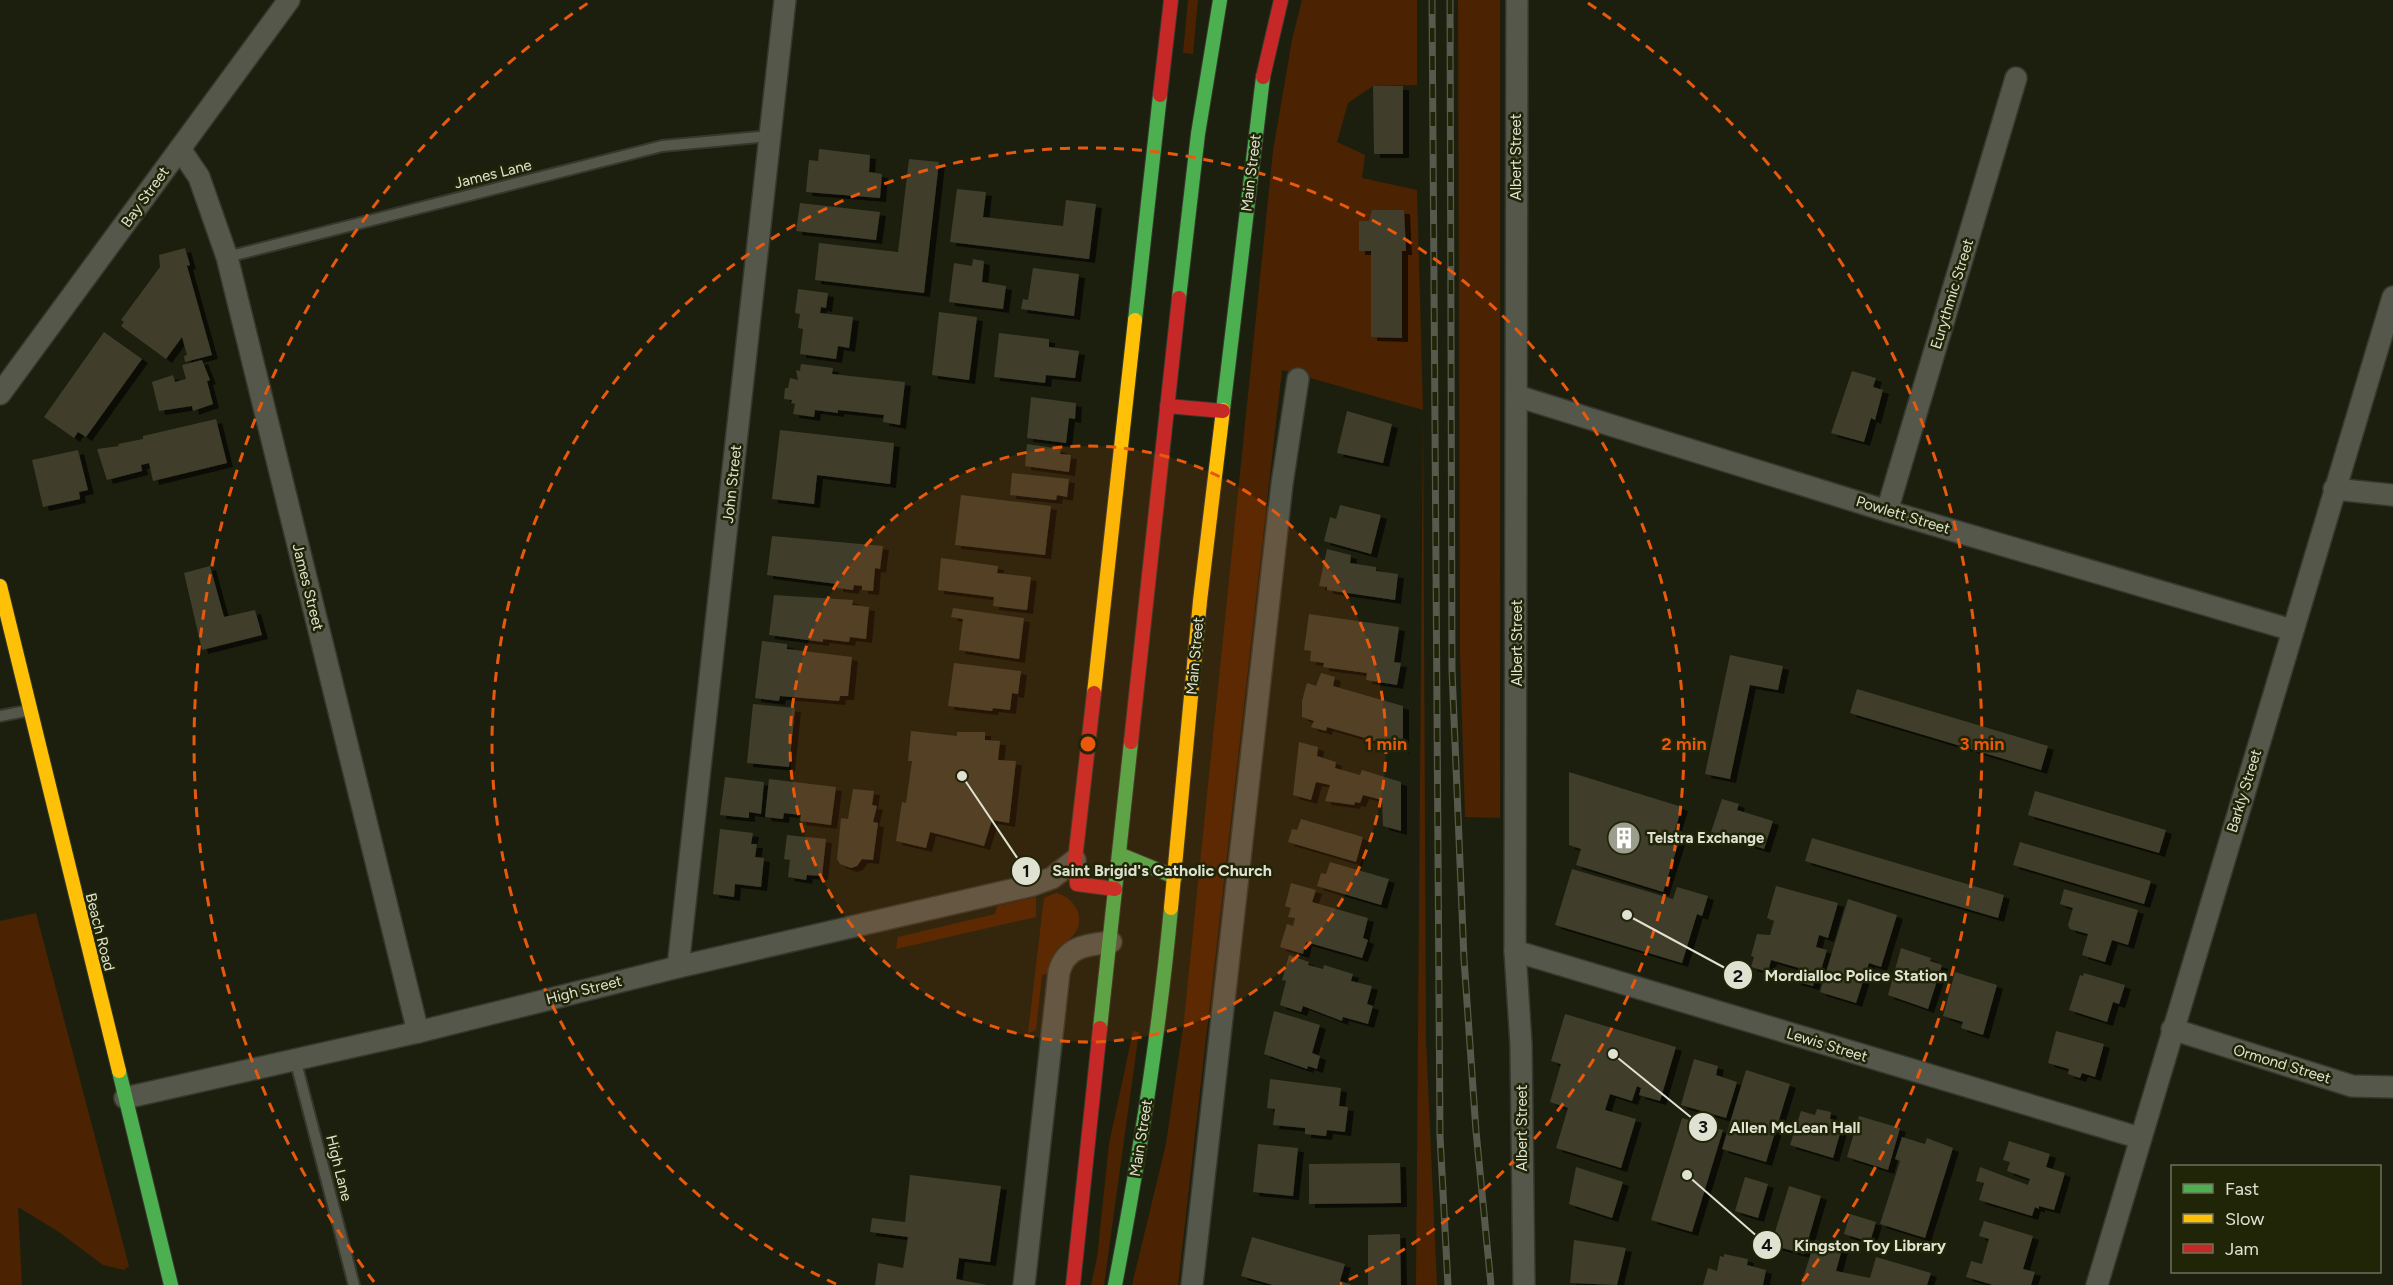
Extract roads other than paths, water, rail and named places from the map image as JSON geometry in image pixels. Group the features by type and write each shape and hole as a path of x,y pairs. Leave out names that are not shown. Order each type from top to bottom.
{"main road":[{"path":"1077,884 1084,858 1171,0"},
{"path":"1073,1285 1111,942 1120,888 1114,854 1198,134 1220,0"},
{"name":"Main Street","path":"1115,1285 1134,1186 1163,993 1199,613 1223,411 1262,85 1281,0"},
{"path":"1167,406 1223,411"},
{"name":"Beach Road","path":"0,586 171,1285"},
{"path":"1114,854 1175,878"},
{"path":"1155,881 1175,878"},
{"name":"High Street","path":"1077,884 1120,888"}],"street":[{"name":"Bay Street","path":"0,394 289,0"},
{"name":"John Street","path":"678,967 785,0"},
{"name":"Albert Street","path":"1516,0 1515,951 1521,1044 1524,1285"},
{"name":"Eurythmic Street","path":"1887,511 2016,78"},
{"name":"James Street","path":"180,149 199,177 227,257 418,1032"},
{"name":"Barkly Street","path":"2097,1285 2393,297"},
{"path":"1192,1285 1282,484 1298,379"},
{"name":"Powlett Street","path":"1517,396 1887,511 2292,630"},
{"path":"2334,489 2393,495"},
{"name":"High Street","path":"1044,882 1084,858"},
{"name":"High Street","path":"125,1098 418,1032 678,967 1044,882 1077,884"},
{"path":"1024,1285 1059,972 1065,957 1074,950 1111,942"},
{"name":"Lewis Street","path":"1515,951 2140,1138"},
{"name":"Ormond Street","path":"2172,1029 2352,1086 2393,1087"}],"lane":[{"name":"James Lane","path":"227,257 662,146 770,136"},
{"path":"0,716 29,710"},
{"name":"High Lane","path":"295,1059 354,1285"}],"railway":[{"path":"1432,0 1440,1136 1448,1285"},
{"path":"1450,0 1452,670 1464,959 1476,1131 1491,1285"}],"place":[{"name":"Saint Brigid's Catholic Church","path":"962,776"},
{"name":"Telstra Exchange","path":"1624,838"},
{"name":"Mordialloc Police Station","path":"1627,915"},
{"name":"Allen McLean Hall","path":"1613,1054"},
{"name":"Kingston Toy Library","path":"1687,1175"}]}
